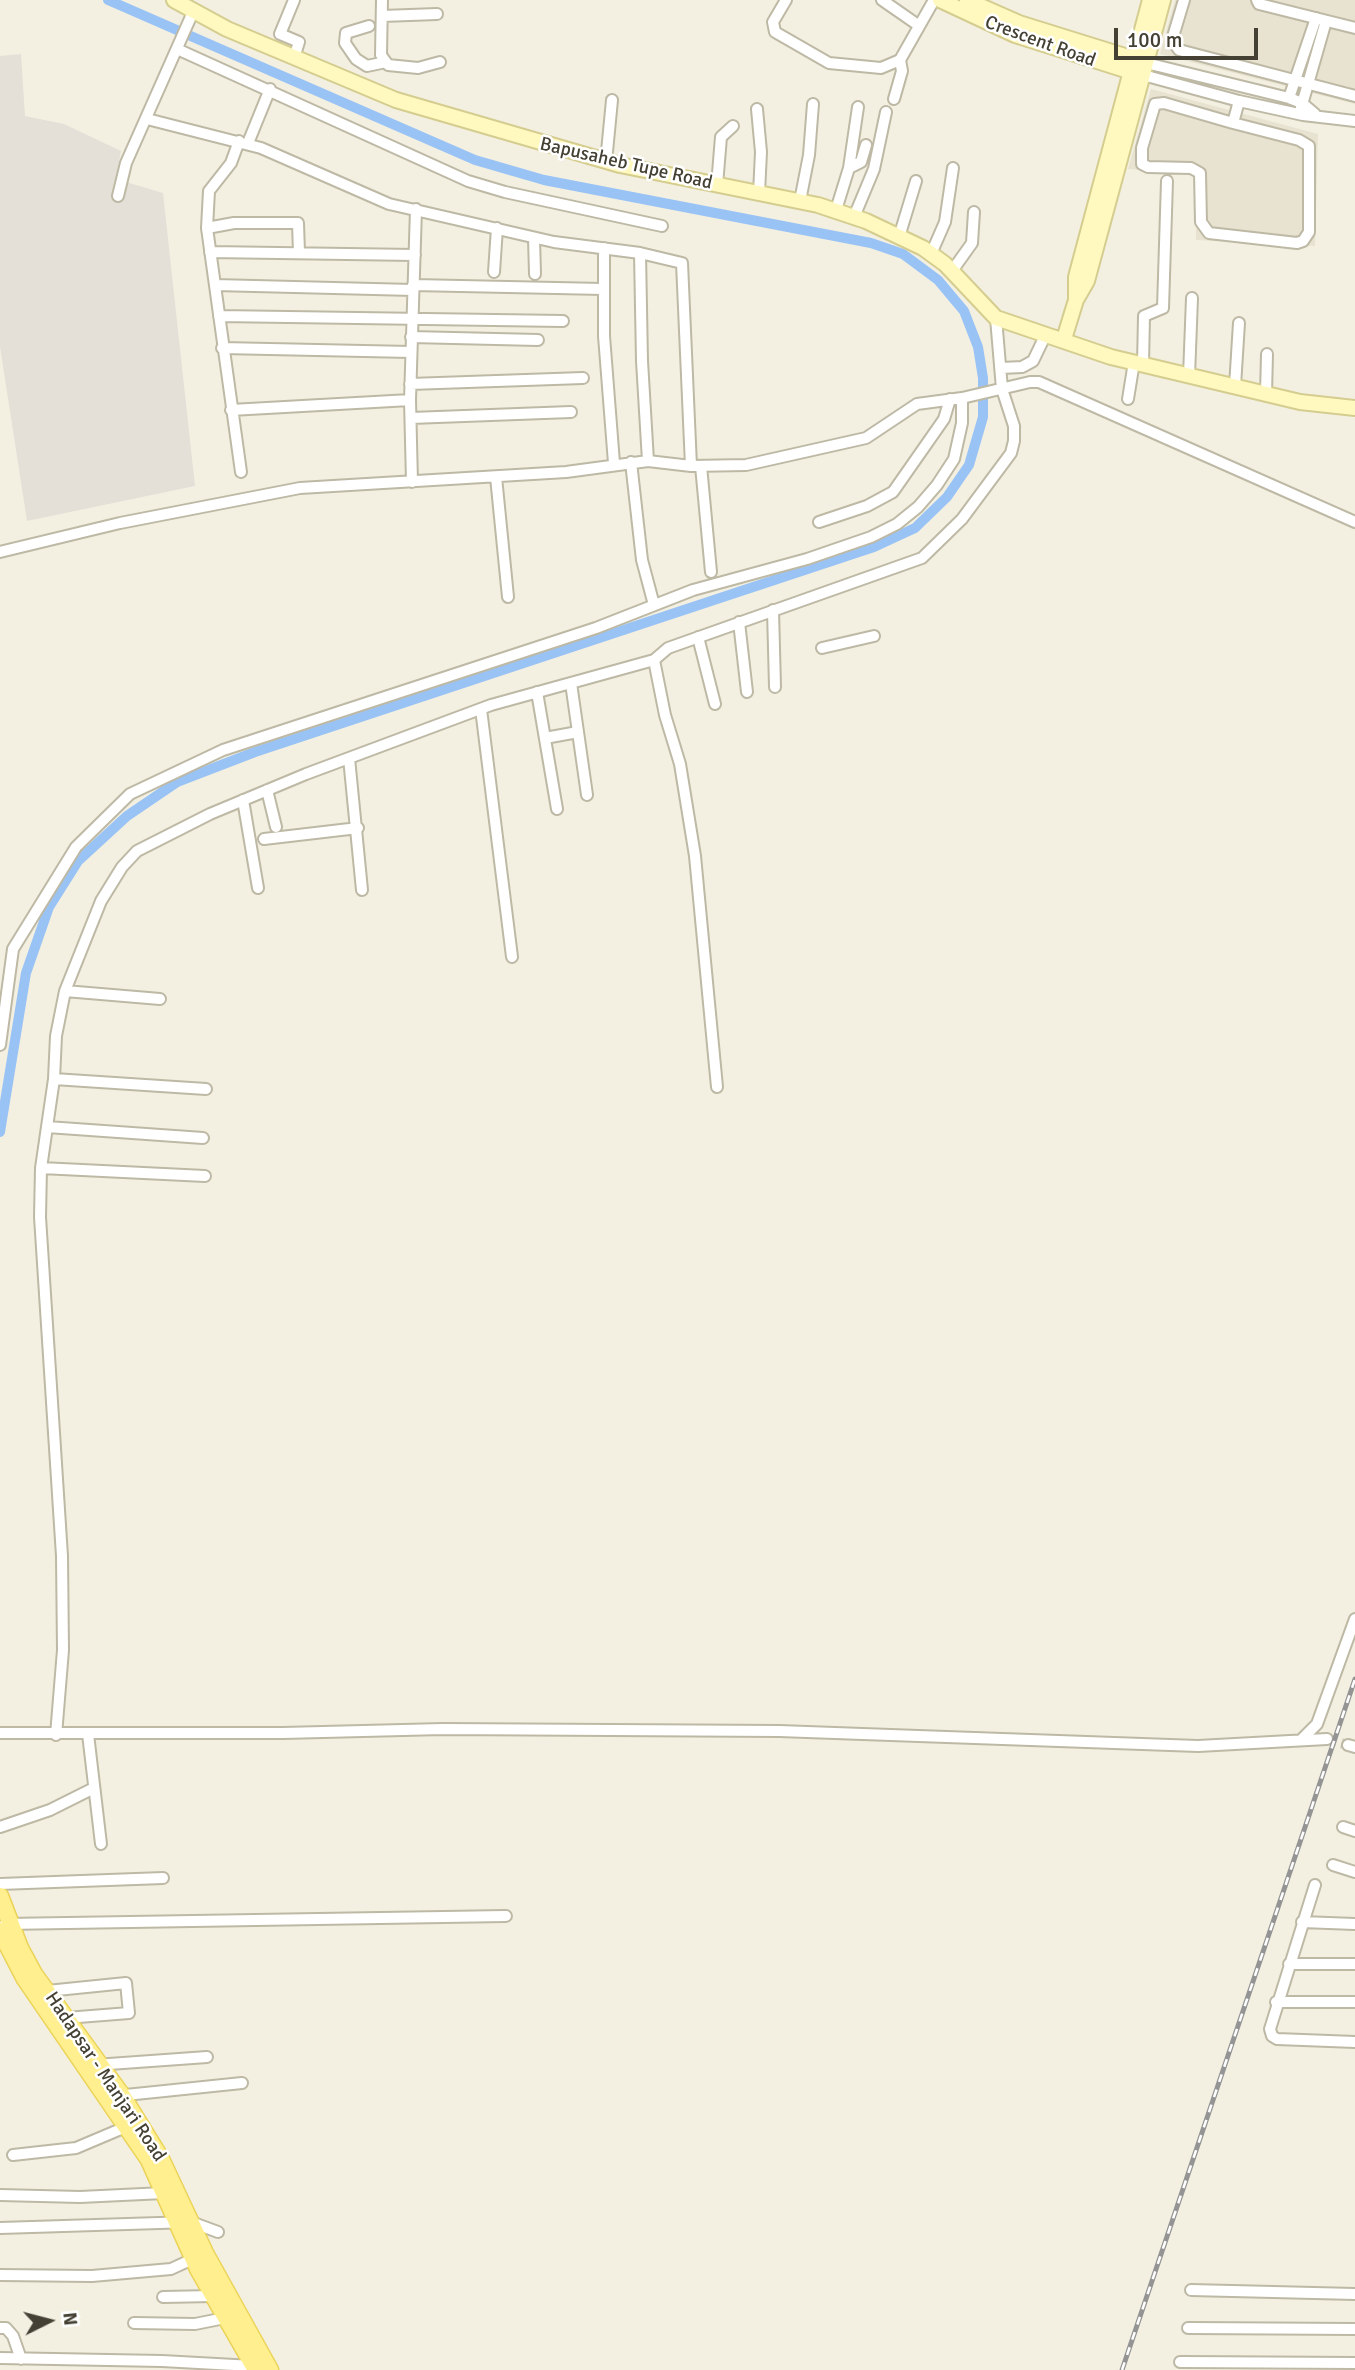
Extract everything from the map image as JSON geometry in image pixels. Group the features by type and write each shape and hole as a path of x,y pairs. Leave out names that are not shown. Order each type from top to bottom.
{"main road":[{"name":"Hadapsar - Manjari Road","path":"0,1896 3,1926 25,1979 160,2157 213,2296 255,2368"},
{"name":"Hadapsar - Manjari Road","path":"3,1926 66,2018 92,2065"},
{"name":"Hadapsar - Manjari Road","path":"115,2096 164,2193 185,2222"},
{"name":"Hadapsar - Manjari Road","path":"199,2256 270,2370"}],"street":[{"name":"Bapusaheb Tupe Road","path":"174,0 192,14 396,100 606,162 800,201 854,216 931,254 952,271 996,318 1138,363 1189,376 1300,402 1355,408"},
{"path":"294,0 280,34 299,41 294,58"},
{"path":"392,0 382,0 381,55 386,62 397,68 418,68 440,62"},
{"path":"786,0 773,22 775,32 830,63 881,68 900,60"},
{"path":"882,0 918,24"},
{"path":"894,99 902,71 900,60 934,0"},
{"name":"Crescent Road","path":"940,0 1015,35 1138,68"},
{"name":"Crescent Road","path":"967,0 1019,23 1138,68"},
{"path":"1064,339 1076,300 1087,281 1100,210 1138,68 1150,0"},
{"path":"1138,68 1163,0"},
{"path":"1184,0 1172,40 1179,50 1355,96"},
{"path":"1257,0 1259,4 1355,28"},
{"path":"382,16 437,13"},
{"path":"118,196 126,163 192,14"},
{"path":"1301,108 1303,81 1321,20"},
{"path":"369,26 346,33 345,43 356,59 368,66 386,62"},
{"path":"179,45 468,181 662,226"},
{"path":"1138,68 1289,98 1301,108 1315,114 1355,121"},
{"path":"1138,68 1239,101 1301,108"},
{"path":"1289,98 1303,81"},
{"path":"241,471 230,410 207,228 209,191 232,163 270,89"},
{"path":"606,162 612,100"},
{"path":"1233,123 1239,101"},
{"path":"1159,102 1233,123 1299,140 1309,146 1309,232 1303,241 1297,243 1209,233 1201,222 1200,173 1191,168 1147,167 1142,164 1141,156 1149,121 1153,108 1159,102"},
{"path":"800,201 809,155 813,104"},
{"path":"836,210 849,169 858,107"},
{"path":"757,109 761,152 759,193"},
{"path":"854,216 874,169 886,112"},
{"path":"147,119 243,142 316,170 370,196 416,209 534,237 678,260 684,268 696,466 711,572"},
{"path":"717,184 721,137 733,126"},
{"path":"849,169 862,162 866,145"},
{"path":"931,254 945,222 953,168"},
{"path":"899,237 916,181"},
{"path":"1128,399 1138,363 1144,316 1163,308 1167,181"},
{"path":"412,481 410,384 416,209"},
{"path":"952,271 972,243 974,212"},
{"path":"207,228 234,223 298,223 299,253"},
{"path":"494,272 497,228"},
{"path":"534,237 535,274"},
{"path":"604,248 603,289 614,463"},
{"path":"210,252 415,255"},
{"path":"640,253 642,360 649,461"},
{"path":"215,285 300,289 317,286 603,289"},
{"path":"1189,376 1192,298"},
{"path":"219,316 563,321"},
{"path":"56,1735 63,1650 61,1556 40,1217 41,1167 54,1079 56,1037 65,991 101,901 122,867 137,851 243,800 349,758 481,709 654,660 668,648 698,636 922,558 986,489 1011,453 1014,426 1002,388 996,318"},
{"path":"1235,387 1239,323"},
{"path":"1001,368 1022,367 1033,361 1046,334"},
{"path":"411,337 538,340"},
{"path":"222,348 411,352"},
{"path":"1266,394 1267,354"},
{"path":"410,384 583,378"},
{"path":"0,552 120,523 300,488 566,472 614,463 649,461 696,466 746,465 849,444 866,438 917,404 975,396 1039,382 1355,522"},
{"path":"0,1045 13,949 76,847 130,794 223,750 425,686 693,590 807,559 871,537 897,524 918,507 954,459 962,423 962,398"},
{"path":"818,522 867,506 893,492 944,419 950,399"},
{"path":"230,410 410,400"},
{"path":"411,418 571,412"},
{"path":"631,462 642,560 654,605"},
{"path":"496,477 508,597"},
{"path":"773,610 775,687"},
{"path":"739,622 747,692"},
{"path":"698,636 715,704"},
{"path":"822,648 874,636"},
{"path":"654,660 664,715 680,764 695,856 717,1087"},
{"path":"572,683 587,795"},
{"path":"537,692 557,809"},
{"path":"481,709 512,957"},
{"path":"545,738 578,732"},
{"path":"349,758 362,890"},
{"path":"267,790 275,827"},
{"path":"243,800 258,888"},
{"path":"264,839 358,828"},
{"path":"65,991 160,999"},
{"path":"54,1079 205,1089"},
{"path":"47,1127 203,1138"},
{"path":"41,1167 205,1176"},
{"path":"1302,1739 1320,1719 1355,1619"},
{"path":"0,1733 56,1735 443,1728 779,1731 1198,1746 1327,1739"},
{"path":"88,1734 101,1843"},
{"path":"0,1827 50,1810 94,1788"},
{"path":"1343,1827 1355,1831"},
{"path":"1333,1865 1355,1872"},
{"path":"0,1884 163,1878"},
{"path":"1315,1885 1276,2002 1270,2029 1272,2036 1277,2039 1355,2042"},
{"path":"3,1926 506,1916"},
{"path":"1302,1922 1355,1924"},
{"path":"1289,1964 1355,1964"},
{"path":"47,1991 126,1983 129,2013 66,2018"},
{"path":"1276,2002 1355,2002"},
{"path":"92,2065 207,2057"},
{"path":"115,2096 242,2083"},
{"path":"13,2155 76,2148 128,2126"},
{"path":"0,2195 80,2197 164,2193"},
{"path":"0,2228 185,2222 218,2232"},
{"path":"0,2275 92,2276 170,2269 199,2256"},
{"path":"1191,2290 1355,2294"},
{"path":"163,2297 213,2296"},
{"path":"134,2323 195,2324 225,2318"},
{"path":"0,2328 6,2328 13,2336 21,2358"},
{"path":"1188,2328 1355,2329"},
{"path":"0,2358 255,2368"},
{"path":"1180,2362 1355,2363"}],"shaded area":[{"path":"1175,0 1355,0 1355,104 1160,54"},
{"path":"21,54 25,116 64,124 121,151 116,179 163,193 195,486 27,521 0,347 0,56"},
{"path":"1151,89 1318,134 1315,246 1196,240 1197,173 1128,169"}],"waterway":[{"path":"0,1132 26,973 49,907 78,861 127,816 177,782 255,752 874,547 915,528 947,497 969,465 983,417 983,378 978,347 964,311 938,280 903,254 871,243 544,180 475,160 108,0"}],"tunnel":[{"path":"1327,1739 1348,1745"}],"railway":[{"path":"1122,2370 1355,1679"}]}
